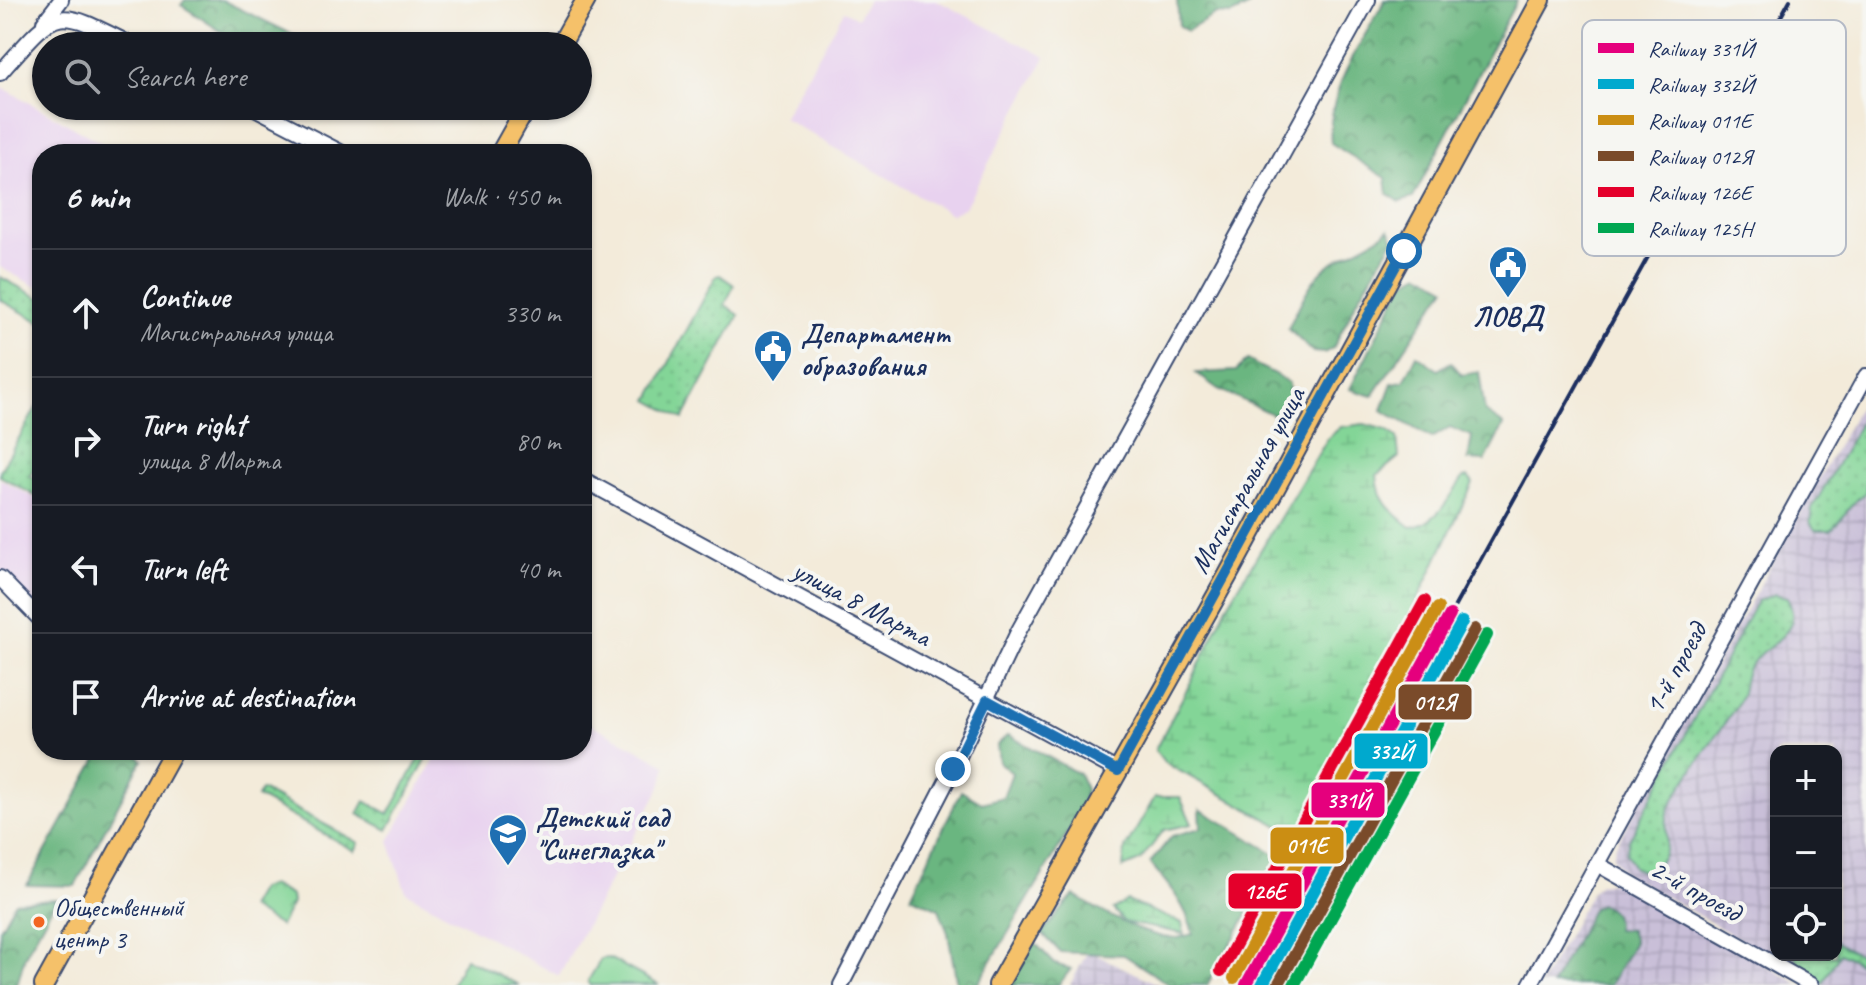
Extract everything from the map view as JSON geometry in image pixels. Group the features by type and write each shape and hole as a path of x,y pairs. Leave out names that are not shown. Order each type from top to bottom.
{"main road":[{"path":"568,32 586,0"},
{"name":"Магистральная улица","path":"998,985 1228,575 1541,0"},
{"path":"506,144 519,120"},
{"path":"44,985 168,760"}],"street":[{"path":"37,32 61,0"},
{"path":"841,985 987,700 1018,632 1368,0"},
{"path":"41,27 54,19 69,17 106,32"},
{"path":"0,73 32,37"},
{"path":"278,120 325,144"},
{"name":"1-й проезд","path":"1530,985 1866,376"},
{"name":"улица 8 Марта","path":"592,484 1118,771"},
{"path":"0,578 32,611"},
{"name":"2-й проезд","path":"1597,864 1811,985"}],"shaded area":[{"path":"868,0 936,0 1046,57 965,207 951,214 783,118 844,11 857,18"},
{"path":"0,86 32,104 32,120 60,120 103,144 32,144 32,285 0,267"},
{"path":"1866,394 1866,985 1820,985 1778,961 1842,961 1842,745 1770,745 1770,956 1623,872 1613,857 1615,847"},
{"path":"0,479 32,497 32,603 0,570"},
{"name":"Детский сад \"Синеглазка\"","path":"592,724 666,765 661,786 559,976 406,892 389,841 434,760 592,760"},
{"path":"1617,883 1801,985 1540,985 1592,891 1600,884"},
{"path":"1088,951 1160,985 1070,985"}],"green space":[{"path":"185,0 222,0 287,32 222,32 181,5"},
{"path":"1177,0 1253,0 1248,7 1231,15 1216,14 1187,31 1179,26"},
{"path":"1385,0 1517,0 1413,198 1400,202 1388,194 1386,178 1331,143 1334,104 1340,86"},
{"path":"1389,229 1394,239 1333,348 1324,353 1313,352 1288,329 1308,290 1331,263"},
{"path":"1421,273 1446,287 1373,396 1350,389 1403,283"},
{"path":"720,275 734,285 725,305 739,315 683,419 649,400 716,276"},
{"path":"0,277 32,294 32,318 0,300"},
{"path":"1417,355 1438,370 1451,362 1462,375 1479,372 1485,412 1504,425 1485,461 1468,460 1472,436 1450,427 1432,438 1382,410 1392,383 1404,381"},
{"path":"1248,360 1289,383 1289,395 1276,416 1218,389 1196,373 1236,371"},
{"path":"1866,412 1866,493 1855,501 1831,530 1815,530 1810,522 1812,509"},
{"path":"32,415 32,494 0,476"},
{"path":"1364,424 1386,430 1397,437 1399,457 1377,475 1378,485 1387,505 1411,527 1435,515 1463,478 1468,477 1473,483 1393,652 1368,716 1336,784 1316,821 1304,831 1292,833 1165,763 1155,750 1227,606 1328,438 1341,427"},
{"path":"1775,594 1787,597 1792,610 1788,630 1748,669 1738,703 1670,807 1662,858 1646,872 1634,868 1626,853 1629,840 1757,601"},
{"path":"1008,735 1079,774 1086,789 1080,812 977,985 957,985 948,933 939,909 911,896 961,791 982,803 1003,797 1012,773 999,762 997,745"},
{"path":"96,760 142,760 75,886 27,885"},
{"path":"419,760 426,760 388,830 358,814 365,801 389,814"},
{"path":"261,790 359,843 355,851 257,797"},
{"path":"1155,797 1180,797 1192,824 1164,830 1140,861 1123,868 1125,849"},
{"path":"1200,809 1280,857 1207,985 1170,985 1124,955 1060,952 1042,933 1074,895 1109,915 1163,937 1193,934 1182,905 1150,863 1172,836 1201,828"},
{"path":"271,885 291,896 292,903 280,926 249,908 260,889"},
{"path":"56,899 25,956 17,985 0,985 0,929 15,902"},
{"path":"1127,901 1182,923 1184,934 1124,922 1113,909"},
{"path":"1600,904 1613,913 1616,929 1630,930 1634,942 1610,985 1552,985 1593,908"},
{"path":"1034,942 1055,964 1071,969 1058,985 1010,985"},
{"path":"1842,945 1866,959 1866,967 1842,954"},
{"path":"465,958 519,985 451,985"},
{"path":"609,958 659,985 590,985 588,981 601,959"},
{"path":"1797,961 1835,961 1823,983 1800,969"}],"railway":[{"path":"1779,20 1790,0"},
{"path":"1450,615 1648,256"}],"rail line":[{"name":"126Е","path":"1221,971 1425,601"},
{"name":"011Е","path":"1234,978 1438,608"},
{"name":"331Й","path":"1246,985 1450,615"},
{"name":"332Й","path":"1262,985 1462,622"},
{"name":"012Я","path":"1278,985 1475,629"},
{"name":"125Н","path":"1294,985 1487,635"}],"place":[{"name":"ЛОВД","path":"1508,299"},
{"name":"Департамент образования","path":"773,383"},
{"name":"Детский сад \"Синеглазка\"","path":"508,867"},
{"name":"Общественный центр 3","path":"39,922"}],"route":[{"path":"953,769 987,700 1118,771 1404,251"}]}
